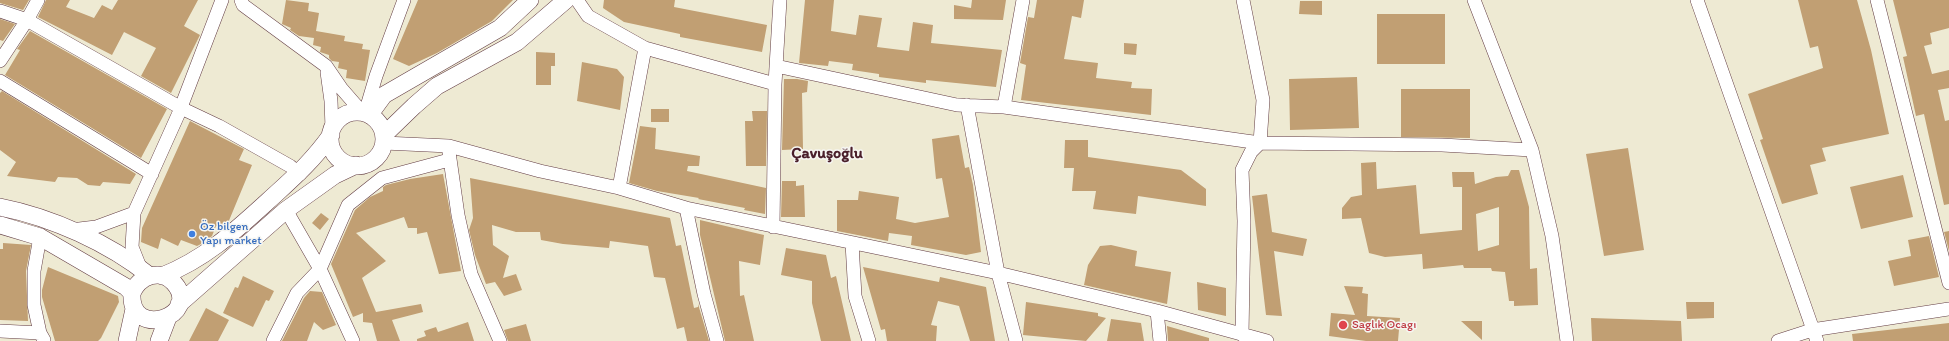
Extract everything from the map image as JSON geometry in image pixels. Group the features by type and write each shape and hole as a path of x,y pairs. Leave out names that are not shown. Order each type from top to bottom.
{"main road":[{"path":"365,113 384,95 500,28 530,0"},
{"path":"0,225 40,237 126,286 138,315 146,321 157,323 167,320 175,313 179,304 286,210 334,175 356,166 365,165 375,159 381,152 384,139 414,106 437,86 517,42 566,0"},
{"path":"127,341 133,301 140,280 150,273 179,269 204,256 300,174 318,153 342,116 351,112 365,113 377,120 384,139"},
{"path":"331,132 330,140 333,152 345,163 356,166"},
{"path":"0,207 27,212 69,230 129,259 150,273 173,282 177,288 179,304"},
{"path":"159,341 167,320"}],"street":[{"path":"0,60 27,20 38,0"},
{"path":"150,273 132,247 134,213 181,108 224,0 242,2 326,66 341,88 365,113 376,76 404,0"},
{"path":"577,0 588,16 645,48 775,84"},
{"path":"773,227 775,84 780,0"},
{"path":"1004,107 1023,0"},
{"path":"1242,335 1244,221 1242,170 1251,152 1260,143 1263,100 1243,0"},
{"path":"1474,0 1532,150 1552,236 1567,341"},
{"path":"1697,0 1814,335"},
{"path":"1877,0 1949,283"},
{"path":"0,11 27,20 181,108 219,126 290,166 300,174"},
{"path":"619,188 645,48"},
{"path":"326,66 329,80 331,132"},
{"path":"776,66 967,105 1004,107 1260,143 1442,145 1532,150"},
{"path":"0,82 152,174"},
{"path":"967,105 998,273 1016,341"},
{"path":"384,139 449,146 540,171 619,188 686,208 998,273 1157,311 1267,341"},
{"path":"449,146 449,160 458,215 471,274 500,341"},
{"path":"273,341 298,294 320,269 348,205 382,178 449,160"},
{"path":"686,208 704,294 717,341"},
{"path":"286,210 320,269 353,341"},
{"path":"69,230 96,227 134,213"},
{"path":"0,331 42,337 34,305 34,271 40,237"},
{"path":"852,243 855,296 869,341"},
{"path":"1778,341 1949,309"},
{"path":"1157,311 1160,341"}],"building":[{"path":"0,0 29,0 23,10 0,3"},
{"path":"46,0 70,0 66,7 94,18 102,5 112,10 118,0 198,0 184,26 200,35 171,93 141,76 156,48 124,32 112,55 38,17"},
{"path":"286,0 309,3 308,11 319,13 316,31 345,36 344,41 363,44 362,49 370,50 365,81 346,78 347,70 338,68 339,62 332,61 329,58 329,55 320,52 321,47 313,45 314,38 299,36 290,30 291,28 282,24"},
{"path":"418,0 513,0 492,21 437,53 409,66 393,59"},
{"path":"604,0 675,0 674,7 767,25 762,52 680,37 680,34 624,22 603,8"},
{"path":"805,0 834,0 831,31 856,35 859,15 882,18 877,47 909,51 913,22 933,25 931,43 1002,50 996,87 926,80 926,83 879,77 879,74 852,70 853,64 829,61 828,66 799,63"},
{"path":"972,0 1006,0 1003,20 954,19 954,5 971,8"},
{"path":"1037,0 1084,0 1081,18 1072,16 1064,59 1098,63 1096,78 1132,82 1131,88 1152,89 1151,115 1021,100 1026,65 1020,63 1028,17 1034,18"},
{"path":"1798,0 1857,0 1871,50 1889,134 1822,148 1826,161 1810,165 1818,194 1782,204 1760,140 1763,139 1748,94 1823,68 1818,46 1810,48"},
{"path":"1893,0 1949,0 1949,28 1930,33 1932,44 1924,46 1932,74 1949,70 1949,88 1938,90 1945,121 1949,120 1949,204 1944,205 1924,114 1916,116 1903,57 1907,56"},
{"path":"1300,1 1322,1 1322,15 1299,14"},
{"path":"1377,14 1445,14 1445,64 1377,64"},
{"path":"0,19 15,24 3,41 0,40"},
{"path":"30,31 167,109 141,158 5,75 20,50 17,49"},
{"path":"1124,43 1137,44 1136,55 1124,54"},
{"path":"536,52 555,53 555,66 551,66 551,85 536,85"},
{"path":"582,62 617,69 624,77 620,110 577,101"},
{"path":"1357,77 1359,128 1290,130 1289,79"},
{"path":"784,79 808,81 807,92 802,93 803,149 782,150"},
{"path":"1401,89 1470,89 1470,138 1401,137"},
{"path":"2,91 136,174 130,184 103,182 100,186 88,185 77,178 58,177 55,182 7,176 16,162 0,150 0,93"},
{"path":"651,109 669,109 669,122 651,122"},
{"path":"752,111 767,111 766,166 746,166 745,121 753,121"},
{"path":"190,121 244,149 239,160 252,165 228,223 222,228 216,226 212,236 208,239 204,237 201,244 197,246 181,240 178,246 161,238 158,249 141,242 142,228"},
{"path":"640,126 656,128 655,149 700,156 699,166 688,166 687,171 766,188 765,214 744,210 745,208 698,199 699,198 657,191 629,183"},
{"path":"959,135 965,168 969,167 973,185 981,252 966,255 911,245 912,236 889,233 888,241 837,231 837,200 858,200 859,191 899,197 896,219 915,223 949,217 942,178 936,179 932,139"},
{"path":"1065,140 1088,140 1088,157 1181,170 1206,189 1206,206 1138,196 1136,214 1093,209 1096,191 1072,191 1074,168 1064,168"},
{"path":"1628,148 1644,250 1604,256 1586,154"},
{"path":"1376,162 1377,189 1416,185 1420,234 1462,230 1462,187 1453,187 1452,172 1474,172 1475,184 1496,177 1508,176 1511,170 1519,170 1529,207 1530,269 1537,268 1538,305 1514,306 1514,301 1509,301 1505,272 1492,271 1491,268 1464,268 1463,265 1423,269 1422,254 1385,257 1369,253 1361,218 1342,219 1342,208 1351,197 1362,195 1361,163","holes":["1499,207 1499,245 1478,251 1476,214"]},
{"path":"443,174 461,271 439,274 427,232 417,234 417,228 408,228 404,217 356,233 386,261 362,278 376,312 421,304 423,312 392,320 400,341 377,341 372,323 363,322 363,313 353,317 331,264 355,210 370,197 383,191 383,187 386,185 410,179"},
{"path":"1903,175 1913,217 1861,229 1850,187"},
{"path":"470,178 670,218 676,246 681,245 694,308 698,307 698,304 709,341 687,341 684,327 677,329 665,278 654,277 648,246 610,241 609,248 563,244 541,240 540,232 516,232 492,225 493,245 509,256 503,278 516,274 522,290 504,296 495,282 486,284 475,255 469,230 473,218"},
{"path":"782,181 796,181 796,186 804,185 805,217 781,217"},
{"path":"1267,194 1272,232 1307,239 1303,256 1274,251 1282,316 1266,315 1252,196"},
{"path":"321,213 329,219 320,230 312,223"},
{"path":"700,220 764,235 760,265 739,261 740,296 744,295 754,341 725,341 700,235"},
{"path":"1949,231 1949,251 1944,232"},
{"path":"1929,236 1939,277 1894,286 1888,261 1911,256 1908,240"},
{"path":"3,243 31,245 26,271 28,321 0,320 0,249 3,249"},
{"path":"1111,245 1137,251 1135,266 1171,272 1167,304 1084,285 1088,265 1100,246"},
{"path":"786,248 826,255 831,278 836,276 851,341 821,341 812,303 812,281 781,275"},
{"path":"48,267 118,296 119,302 101,338 98,341 55,341 42,297 42,290"},
{"path":"863,267 939,282 940,277 986,287 995,341 970,341 959,306 938,301 931,325 937,326 936,341 887,341 885,329 881,330"},
{"path":"243,276 274,291 269,301 266,300 253,327 223,313 235,287 238,288"},
{"path":"1197,282 1226,288 1226,316 1198,310"},
{"path":"1344,286 1363,287 1362,293 1368,294 1367,316 1400,318 1398,341 1366,341 1329,336 1331,313 1355,315"},
{"path":"310,291 322,292 336,325 323,330 314,322 307,341 282,341 304,298"},
{"path":"1026,302 1098,313 1098,316 1106,318 1086,341 1023,335"},
{"path":"1686,302 1714,302 1714,318 1687,319"},
{"path":"206,308 229,320 218,341 189,341"},
{"path":"1591,318 1681,321 1682,341 1592,341"},
{"path":"1111,319 1141,323 1144,341 1107,341"},
{"path":"1461,321 1482,321 1482,340"},
{"path":"468,322 474,341 417,341 417,339 426,336 424,331 436,327 438,332"},
{"path":"1949,323 1949,341 1853,341 1852,334"},
{"path":"526,324 531,341 508,341 504,330"},
{"path":"1167,326 1209,338 1209,341 1168,341"}],"place":[{"name":"Öz bilgen Yapı market","path":"192,234"},
{"name":"Saglık Ocagı","path":"1343,325"}],"district":[{"name":"Çavuşoğlu","path":"827,154"}]}
